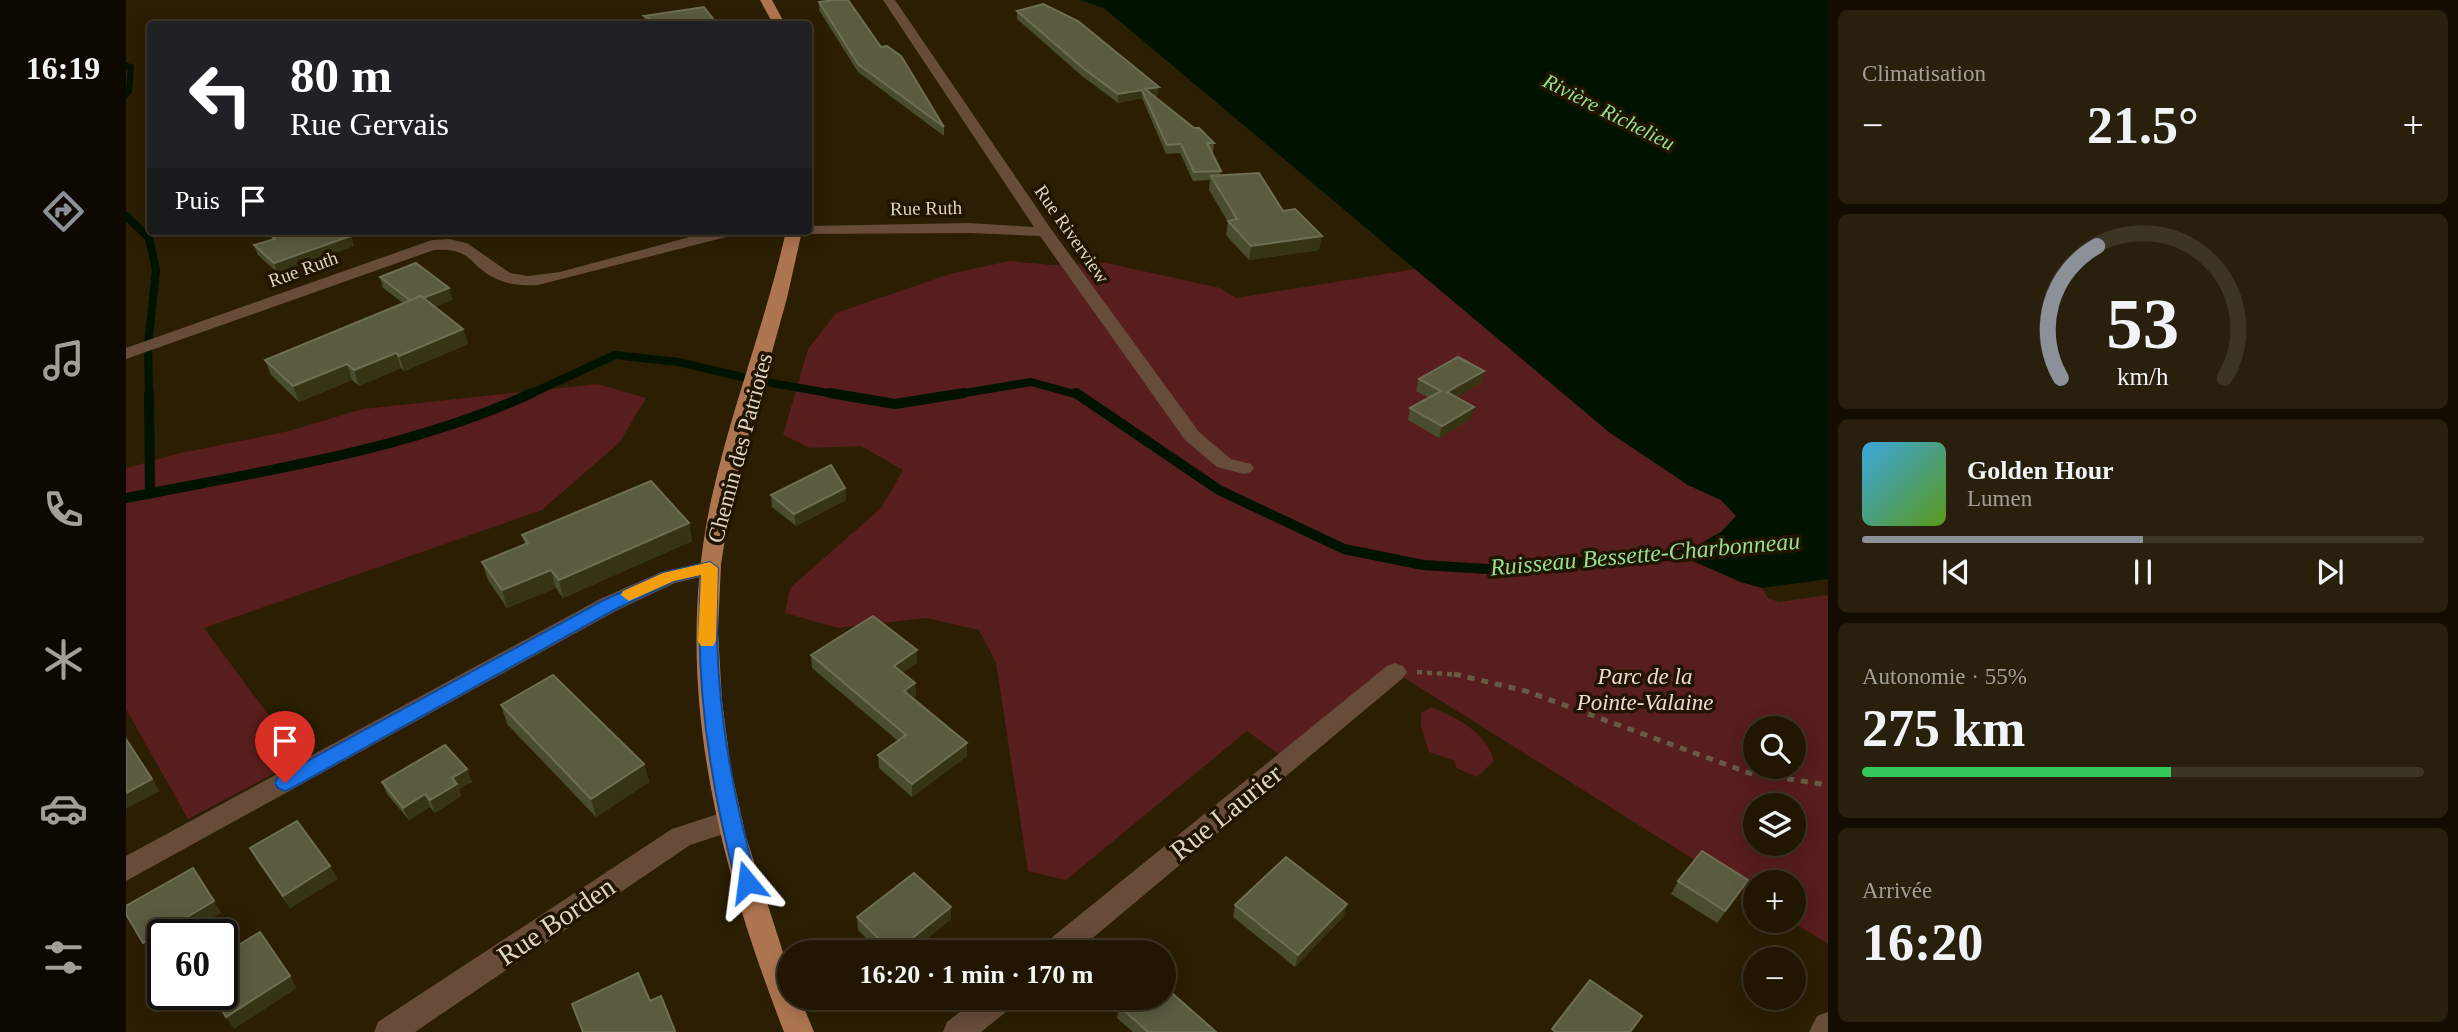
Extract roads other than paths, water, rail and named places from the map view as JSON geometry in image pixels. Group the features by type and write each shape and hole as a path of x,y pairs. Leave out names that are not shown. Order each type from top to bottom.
{"main road":[{"path":"766,0 777,21"},
{"name":"Chemin des Patriotes","path":"793,235 780,296 722,495 710,568 707,618 713,730 730,821 761,931 799,1032"}],"street":[{"name":"Rue Riverview","path":"889,0 1045,232 1192,436 1224,463 1244,468"},
{"name":"Rue Ruth","path":"812,231 969,228 1045,232"},
{"name":"Rue Ruth","path":"126,354 432,245 453,244 468,247 501,276 530,280 561,276 717,235"},
{"path":"126,869 608,605 669,577 710,568"},
{"name":"Rue Laurier","path":"1070,940 1395,672"},
{"name":"Rue Borden","path":"389,1032 681,837 730,821"},
{"path":"958,1032 985,1010"},
{"path":"1824,1032 1828,1026"}],"water":[{"name":"Rivière Richelieu","path":"1080,0 1828,0 1828,579 1762,588 1741,582 1680,555 1721,532 1736,516 1721,500 1688,485 1609,432 1104,8"}],"waterway":[{"path":"126,66 131,67 129,91 126,95"},
{"path":"126,216 149,238 156,270 148,346 149,395"},
{"name":"Ruisseau Bessette-Charbonneau","path":"528,395 615,355 678,362 755,380 840,395"},
{"name":"Ruisseau Bessette-Charbonneau","path":"953,395 1031,382 1078,395"},
{"path":"149,393 150,493"},
{"name":"Ruisseau Bessette-Charbonneau","path":"150,493 384,445 484,413 532,393"},
{"name":"Ruisseau Bessette-Charbonneau","path":"830,393 895,404 964,393"},
{"name":"Ruisseau Bessette-Charbonneau","path":"1076,393 1219,490 1344,549 1423,565 1487,569 1692,554"},
{"path":"126,498 150,493"}],"park label":[{"name":"Parc de la Pointe-Valaine","path":"1645,689"}]}
